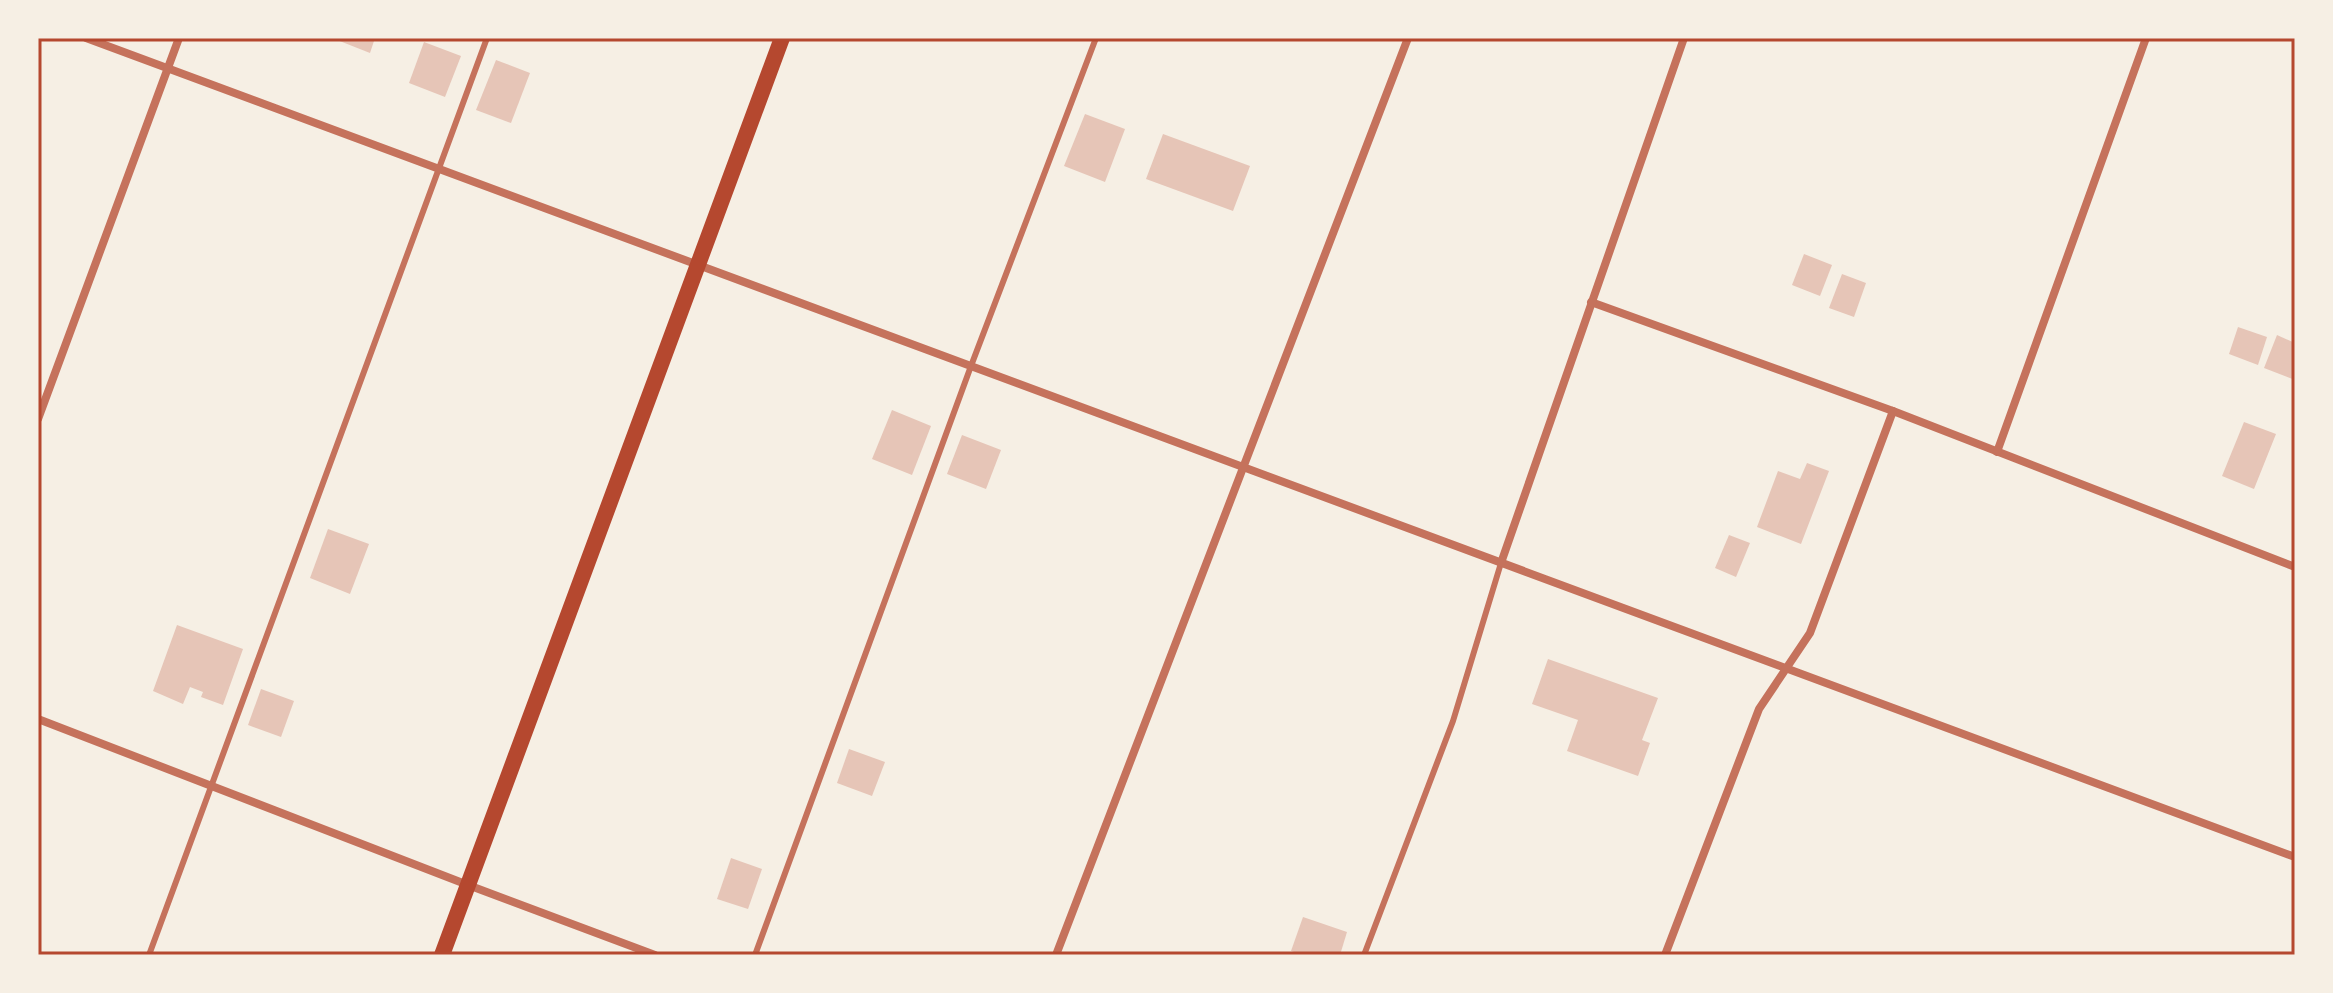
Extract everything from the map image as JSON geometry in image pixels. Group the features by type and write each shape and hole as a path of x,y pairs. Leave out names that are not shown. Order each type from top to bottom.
{"main road":[{"path":"442,955 782,38"}],"street":[{"path":"86,38 2295,857"},
{"path":"38,419 179,38"},
{"path":"1056,955 1408,38"},
{"path":"1501,563 1684,38"},
{"path":"1997,452 2146,38"},
{"path":"1591,302 1893,411 2295,567"},
{"path":"1665,955 1759,709 1814,624 1893,411"},
{"path":"38,719 655,955"}],"lane":[{"path":"149,955 487,38"},
{"path":"755,955 971,366 1096,38"},
{"path":"1364,955 1453,721 1501,563"}],"building":[{"path":"332,38 375,38 370,53"},
{"path":"424,42 461,56 445,97 409,83"},
{"path":"496,60 530,73 511,123 476,110"},
{"path":"1085,114 1125,129 1105,182 1064,166"},
{"path":"1163,134 1250,166 1233,211 1146,179"},
{"path":"1804,254 1832,265 1820,296 1792,285"},
{"path":"1842,274 1866,283 1854,317 1829,308"},
{"path":"2238,327 2267,337 2258,365 2229,354"},
{"path":"2277,335 2295,343 2295,380 2264,368"},
{"path":"892,410 931,426 912,475 872,459"},
{"path":"2244,422 2276,434 2254,489 2222,476"},
{"path":"962,435 1001,450 986,489 947,474"},
{"path":"1807,463 1829,471 1801,544 1757,527 1778,471 1800,479"},
{"path":"328,529 369,544 350,594 310,578"},
{"path":"1729,535 1750,543 1736,577 1715,568"},
{"path":"177,625 243,649 223,705 201,697 203,692 190,687 183,704 153,691"},
{"path":"1548,659 1658,698 1642,740 1650,743 1638,776 1567,751 1578,720 1532,704"},
{"path":"261,689 294,701 281,737 248,725"},
{"path":"849,749 885,762 872,796 837,783"},
{"path":"731,858 762,869 748,909 717,899"},
{"path":"1303,917 1347,932 1340,955 1303,955 1291,951"}]}
